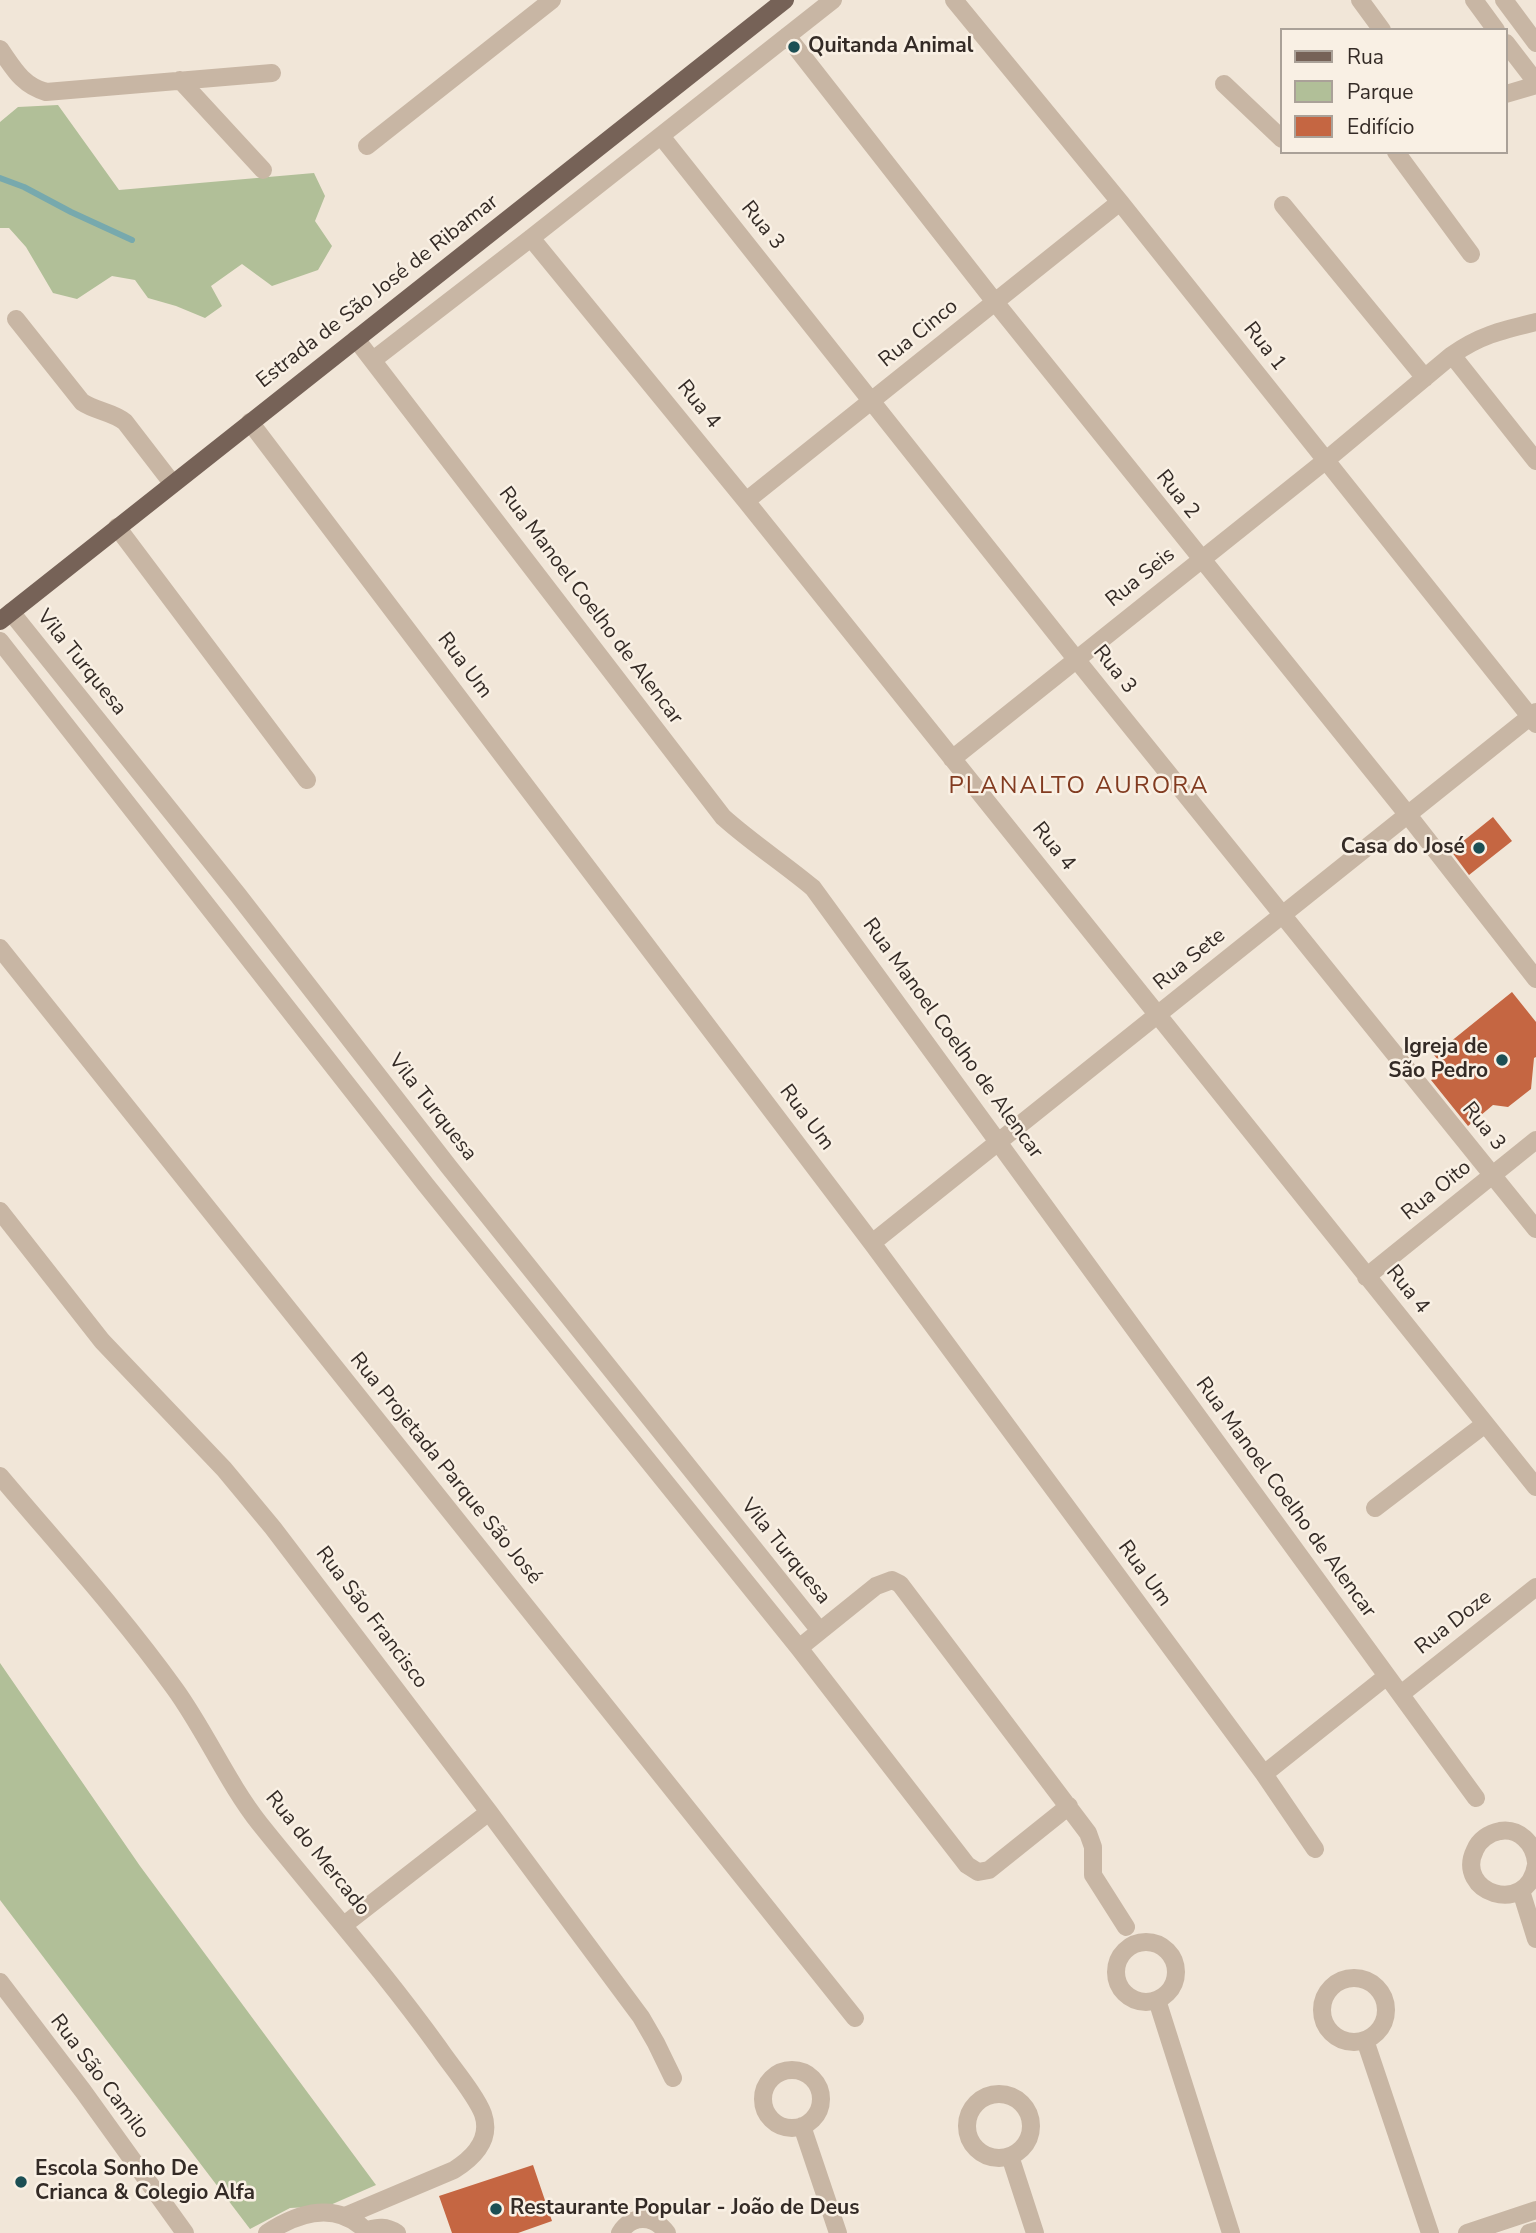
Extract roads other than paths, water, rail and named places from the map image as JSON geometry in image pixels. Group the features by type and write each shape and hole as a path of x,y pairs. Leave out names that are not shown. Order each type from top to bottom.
{"main road":[{"name":"Estrada de São José de Ribamar","path":"6,616 785,0"}],"street":[{"path":"367,146 552,0"},
{"path":"373,360 833,0"},
{"name":"Rua 1","path":"954,0 1534,718"},
{"path":"1360,0 1381,28"},
{"path":"1474,0 1495,28"},
{"path":"1504,0 1536,43"},
{"name":"Rua 2","path":"787,36 995,302 1200,560 1408,815 1536,979"},
{"path":"1508,46 1536,84 1508,92"},
{"path":"0,49 31,88 46,92 272,73"},
{"path":"180,80 263,170"},
{"path":"1224,84 1280,137"},
{"name":"Rua 3","path":"660,136 1076,659 1536,1229"},
{"path":"1397,154 1471,254"},
{"name":"Rua Cinco","path":"746,501 1119,202"},
{"path":"1283,205 1425,378"},
{"name":"Rua 4","path":"531,238 746,501 1536,1487"},
{"path":"16,319 82,402 125,422 172,483"},
{"name":"Rua Seis","path":"952,759 1325,461 1452,355 1472,341 1492,332 1536,322"},
{"name":"Rua Manoel Coelho de Alencar","path":"356,339 723,817 750,841 813,888 1476,1798"},
{"path":"1452,355 1536,461"},
{"name":"Rua Um","path":"250,422 872,1243 1264,1774 1315,1849"},
{"path":"117,527 307,780"},
{"name":"Vila Turquesa","path":"6,616 238,895 449,1167 820,1632"},
{"path":"0,641 426,1185 799,1648 972,1869 978,1872 989,1870 1069,1806 1092,1840 1094,1855 1091,1869 1095,1880 1126,1927"},
{"name":"Rua Sete","path":"872,1243 1408,815 1534,718"},
{"path":"213,914 238,895"},
{"name":"Rua Projetada Parque São José","path":"0,948 855,2018"},
{"name":"Rua Oito","path":"1366,1277 1536,1140"},
{"path":"426,1185 449,1167"},
{"name":"Rua São Francisco","path":"0,1211 102,1340 225,1469 273,1528 641,2017 673,2078"},
{"path":"1376,1508 1485,1424"},
{"path":"643,1455 664,1437"},
{"name":"Rua do Mercado","path":"0,1476 155,1660 191,1711 215,1755 258,1822 345,1925 406,2003 483,2115 484,2130 479,2150 470,2161 454,2171 345,2216"},
{"name":"Vila Turquesa","path":"799,1648 876,1586 887,1581 896,1581 1069,1806"},
{"name":"Rua Doze","path":"1401,1694 1536,1587"},
{"path":"1264,1774 1387,1676"},
{"path":"345,1925 489,1812"},
{"path":"1502,1830 1522,1836 1535,1853 1536,1863 1534,1874 1521,1891 1511,1895 1490,1892 1481,1886 1471,1867 1476,1847 1492,1833 1502,1830"},
{"path":"1521,1891 1536,1939"},
{"name":"Rua São Camilo","path":"0,1982 83,2091 185,2233"},
{"path":"1157,2000 1231,2233"},
{"path":"1365,2040 1430,2233"},
{"path":"802,2126 838,2233"},
{"path":"1010,2156 1034,2233"},
{"path":"1466,2233 1536,2210"},
{"path":"267,2233 299,2215 313,2213 345,2216 367,2232 378,2227 397,2233"},
{"path":"620,2233 627,2224 645,2218 653,2220 667,2233"},
{"path":"1529,2233 1536,2231"}],"waterway":[{"path":"0,178 132,240"}],"place":[{"name":"Quitanda Animal","path":"794,47"},
{"name":"Casa do José","path":"1479,848"},
{"name":"Igreja de São Pedro","path":"1502,1060"},
{"name":"Escola Sonho De Crianca & Colegio Alfa","path":"21,2182"},
{"name":"Restaurante Popular - João de Deus","path":"496,2209"}],"district":[{"name":"PLANALTO AURORA","path":"1079,787"}]}
